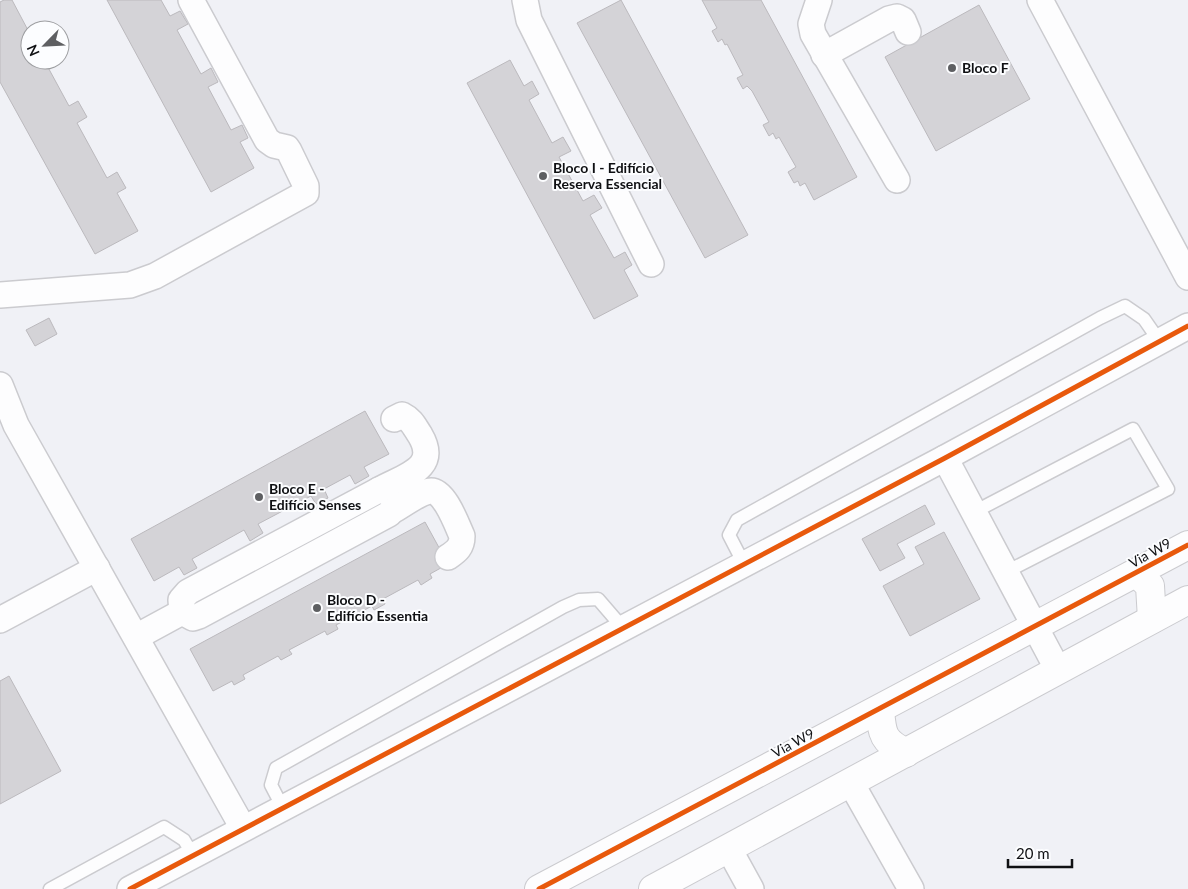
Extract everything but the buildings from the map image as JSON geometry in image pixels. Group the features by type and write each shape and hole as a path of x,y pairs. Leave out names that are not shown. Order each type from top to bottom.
{"street":[{"path":"0,295 130,285 155,276 306,193 306,186 289,151 287,148 274,145 267,140 191,0"},
{"path":"525,0 529,20 651,264"},
{"path":"819,0 811,24 813,34 896,180"},
{"path":"1040,0 1188,277"},
{"path":"824,55 889,19 897,17 902,20 908,32"},
{"path":"130,889 945,458 1188,326"},
{"path":"0,385 16,425 243,828"},
{"path":"394,419 402,415 410,419 425,444 427,458 422,465 184,595 180,605 182,612 193,618 199,616 431,490 442,496 462,536 458,550 448,557"},
{"path":"945,458 1058,670"},
{"path":"379,490 385,490 393,497 392,511"},
{"name":"Via W9","path":"539,889 1036,628 1188,545"},
{"path":"0,620 97,568"},
{"path":"1137,573 1150,586 1152,619"},
{"path":"665,886 729,849 1188,600"},
{"path":"136,637 182,612"},
{"path":"880,710 882,732 891,745 906,753"},
{"path":"851,783 911,889"},
{"path":"729,849 751,889"}],"lane":[{"path":"744,564 729,535 737,520 1100,318 1125,306 1144,319 1160,342"},
{"path":"974,512 1133,429 1168,489 1006,572"},
{"path":"282,808 271,785 276,768 562,607 579,600 598,600 623,628"},
{"path":"50,889 164,827 184,840 193,855"}],"cycle path":[{"path":"130,889 945,458 1188,326"},
{"path":"539,889 1188,545"}],"place":[{"name":"Bloco F","path":"952,68"},
{"name":"Bloco I - Edifício Reserva Essencial","path":"543,176"},
{"name":"Bloco E - Edifício Senses","path":"259,497"},
{"name":"Bloco D - Edifício Essentia","path":"317,608"}]}
